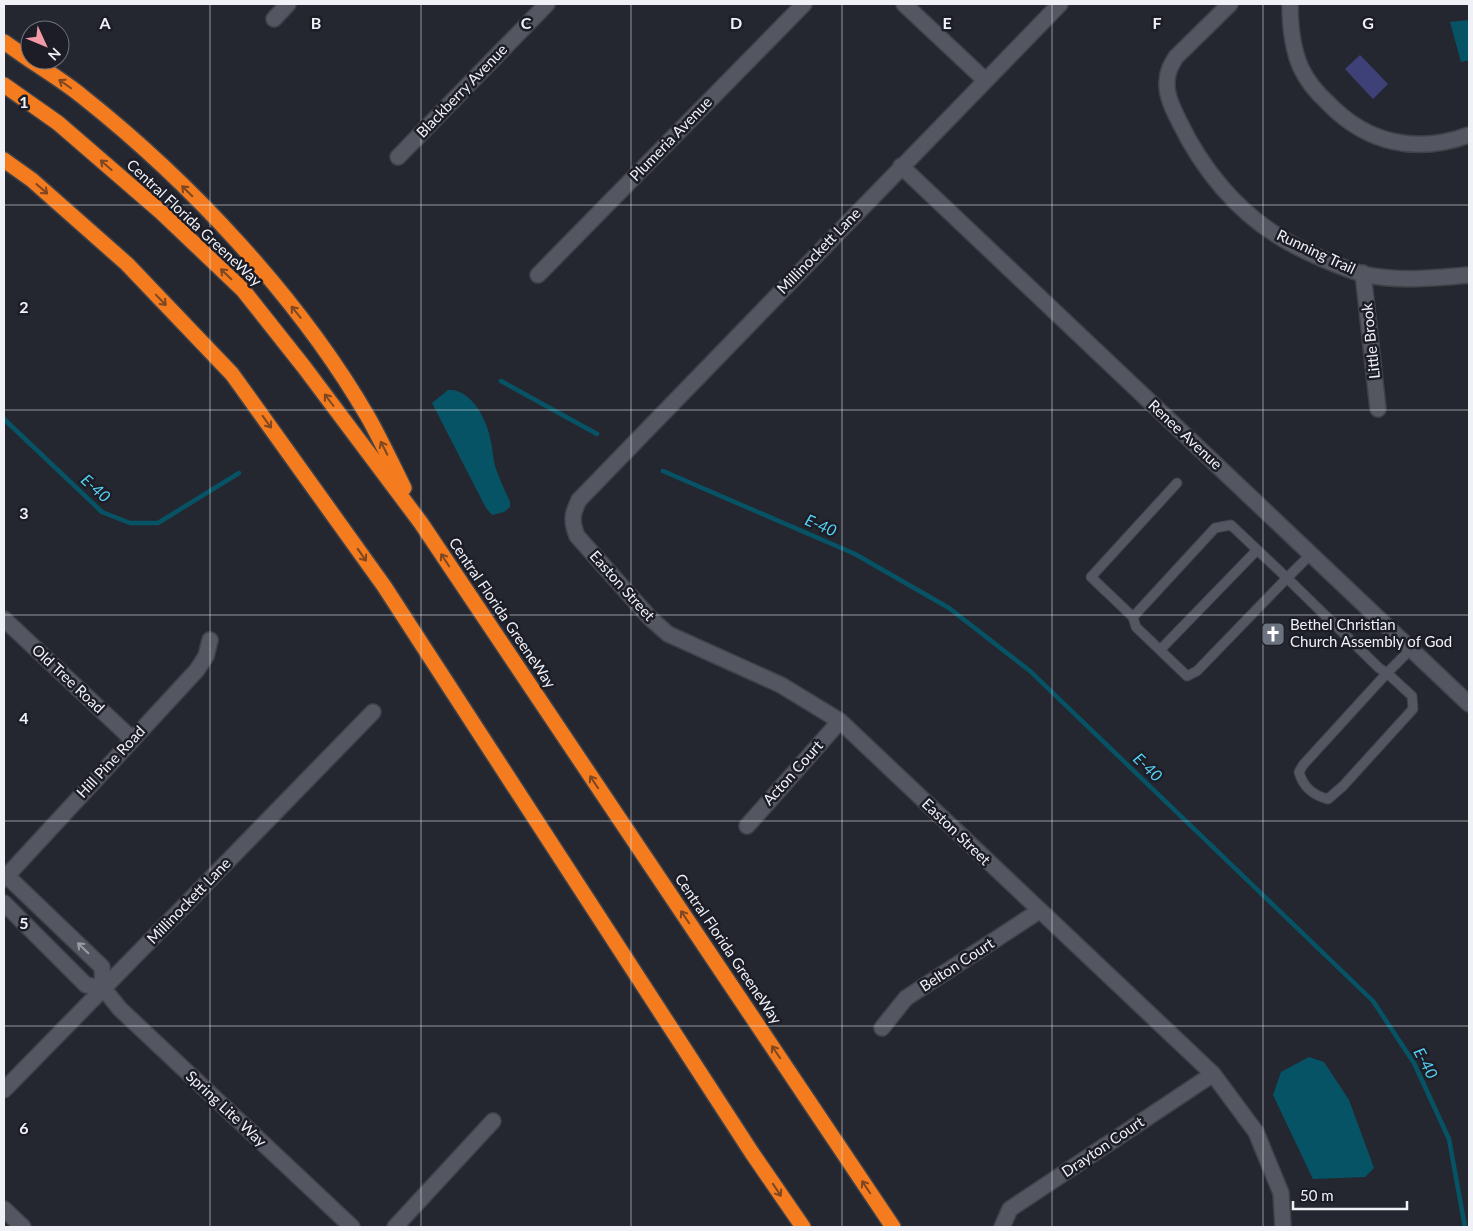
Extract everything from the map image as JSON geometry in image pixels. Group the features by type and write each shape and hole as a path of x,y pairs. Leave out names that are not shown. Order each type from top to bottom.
{"highway":[{"path":"4,42 20,53"},
{"path":"44,70 82,96 157,161 231,235 273,284 315,336 369,418 421,523"},
{"name":"Central Florida GreeneWay","path":"4,85 65,130 161,212 243,290 304,366 421,523 894,1227"},
{"path":"4,160 32,180 127,264 232,374 384,586 741,1136 803,1227"}],"street":[{"path":"274,19 288,4"},
{"name":"Blackberry Avenue","path":"398,157 547,4"},
{"name":"Plumeria Avenue","path":"538,275 804,4"},
{"path":"904,4 984,80"},
{"name":"Millinockett Lane","path":"579,500 984,80 1060,4"},
{"name":"Running Trail","path":"1230,4 1187,46 1170,68 1166,80 1167,92 1192,148 1238,205 1272,232 1308,252 1363,274 1390,278 1469,274"},
{"path":"1290,4 1290,23 1301,68 1323,99 1351,124 1373,137 1404,145 1445,143 1469,135"},
{"name":"Renee Avenue","path":"901,166 1469,704"},
{"name":"Little Brook","path":"1363,274 1378,409"},
{"name":"Easton Street","path":"579,500 572,514 572,524 577,536 650,618 668,634 781,685 840,721 1039,912 1213,1074 1256,1132 1281,1193 1283,1227"},
{"name":"Old Tree Road","path":"4,619 132,739"},
{"name":"Hill Pine Road","path":"5,877 197,670 206,656 210,640"},
{"name":"Millinockett Lane","path":"4,1090 373,712"},
{"name":"Acton Court","path":"747,826 840,721"},
{"path":"4,903 86,986 103,988 102,967 5,877"},
{"name":"Belton Court","path":"882,1028 906,998 1039,912"},
{"name":"Spring Lite Way","path":"103,988 120,1009 352,1227"},
{"name":"Drayton Court","path":"1002,1227 1010,1209 1213,1074"},
{"path":"395,1227 494,1121"},
{"path":"4,1209 23,1227"}],"lane":[{"path":"1177,483 1091,577 1133,617 1136,627 1187,676 1196,671 1311,554"},
{"path":"1133,617 1215,528 1231,525 1257,550 1388,673 1412,696 1413,709 1343,786 1328,799 1317,797 1302,782 1299,772 1302,765 1388,673 1411,649"},
{"path":"1160,650 1257,550"}],"shaded area":[{"path":"1469,20 1469,60 1461,62 1450,22"},
{"path":"1360,55 1388,84 1373,99 1345,69"},
{"path":"448,390 464,394 471,400 482,416 489,434 496,469 510,502 510,507 504,512 492,515 486,508 432,403"},
{"path":"1309,1057 1324,1062 1349,1100 1374,1168 1365,1177 1313,1179 1273,1095 1281,1072"}],"waterway":[{"name":"E-40","path":"501,381 597,434"},
{"name":"E-40","path":"4,419 102,512 130,523 158,523 239,473"},
{"name":"E-40","path":"663,471 855,554 949,608 1030,671 1373,1001 1414,1063 1449,1139 1465,1227"}],"place":[{"name":"Bethel Christian Church Assembly of God","path":"1273,634"}]}
